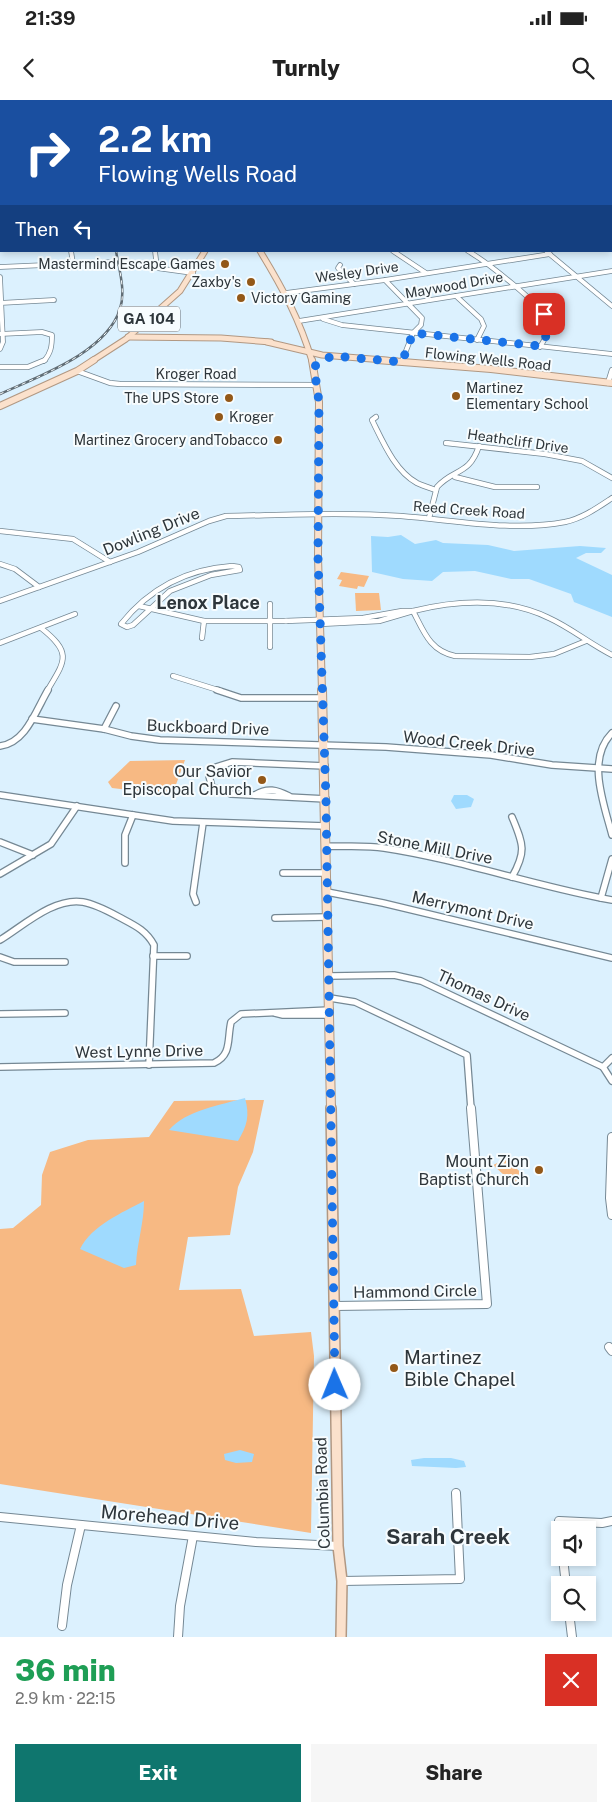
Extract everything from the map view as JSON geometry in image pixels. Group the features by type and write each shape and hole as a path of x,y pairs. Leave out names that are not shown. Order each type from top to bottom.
{"main road":[{"name":"GA 104","path":"0,406 77,371 128,337 180,291 204,252"},
{"name":"Columbia Road","path":"261,252 286,293 306,339 305,351 314,367 320,427 318,514 319,621 323,698 327,917 330,976 338,1546 342,1581 341,1637"},
{"name":"Flowing Wells Road","path":"128,337 228,338 267,342 305,351"},
{"path":"287,346 296,345 306,339"},
{"name":"Flowing Wells Road","path":"267,342 333,356 610,383"},
{"path":"314,367 322,360 333,356"}],"street":[{"path":"71,252 73,263"},
{"path":"155,252 157,268"},
{"path":"394,252 426,273"},
{"path":"470,252 489,264 544,314 548,322 549,332 540,346"},
{"path":"548,253 612,306"},
{"name":"Wesley Drive","path":"286,293 385,280 548,253"},
{"path":"0,267 113,262 193,273"},
{"path":"340,265 338,268 354,284"},
{"name":"Maywood Drive","path":"299,322 612,271"},
{"path":"0,277 1,334 3,342 0,349"},
{"path":"385,280 422,318 421,325 413,333 402,362"},
{"path":"456,296 481,319 484,326 478,340"},
{"path":"606,300 612,299"},
{"path":"1,303 54,300"},
{"path":"323,319 342,325 612,354"},
{"path":"0,367 28,369 37,366 45,361 52,338 52,335 42,332 1,334"},
{"path":"610,383 612,370"},
{"name":"Kroger Road","path":"77,371 110,383 120,384 317,386"},
{"path":"376,417 372,420 374,425 398,465 414,482 436,490"},
{"name":"Heathcliff Drive","path":"446,443 545,454 582,461 612,478"},
{"path":"429,518 436,490 440,484 471,466 477,456 479,446"},
{"path":"454,477 481,486 495,488 537,487"},
{"name":"Reed Creek Road","path":"318,514 429,518 525,526 547,525 585,516 612,498"},
{"name":"Dowling Drive","path":"0,601 110,562 209,521 226,516 318,514"},
{"path":"0,531 49,534 73,539 110,562"},
{"path":"0,564 15,569 39,587"},
{"path":"232,566 240,568 234,572 216,573 170,591 133,626 123,626 122,622 155,590 181,578 211,568 232,566"},
{"path":"211,568 216,573"},
{"path":"181,578 189,583"},
{"path":"139,606 204,621 319,621 363,618 459,603 509,605 546,617 612,655"},
{"path":"270,604 270,647"},
{"path":"413,611 431,646 444,654 530,657 554,654 586,641"},
{"path":"0,643 75,614"},
{"path":"202,638 204,621"},
{"path":"0,746 8,745 20,738 60,672 64,658 60,645 41,628"},
{"path":"173,676 241,698 323,698"},
{"path":"104,729 116,706"},
{"name":"Buckboard Drive","path":"32,719 104,729 131,736 167,740 324,744"},
{"path":"612,734 606,739 599,754 600,790 612,835"},
{"name":"Wood Creek Drive","path":"324,744 491,755 552,765 612,769"},
{"path":"325,766 232,762 211,772 210,782 217,790 231,794 254,796 263,790 272,789 291,797 326,799"},
{"path":"0,795 174,821 326,826"},
{"path":"0,874 51,844 77,806"},
{"path":"125,863 125,835 133,815"},
{"path":"512,817 524,850 523,858 512,877"},
{"path":"196,902 193,894 203,823"},
{"path":"0,842 33,855"},
{"name":"Stone Mill Drive","path":"326,846 382,848 512,877 569,893 612,900"},
{"path":"601,898 612,859"},
{"path":"283,873 326,873"},
{"name":"Merrymont Drive","path":"327,892 383,903 612,958"},
{"path":"0,940 63,903 82,902 143,930 152,940 153,956 149,1065"},
{"path":"275,918 327,917"},
{"path":"0,956 14,962 65,962"},
{"path":"153,956 187,956"},
{"name":"Thomas Drive","path":"330,976 394,975 421,981 603,1067"},
{"name":"Hammond Circle","path":"330,998 356,1002 467,1055 487,1304 334,1306"},
{"name":"West Lynne Drive","path":"0,1067 206,1064 221,1061 228,1053 230,1026 234,1018 250,1013 283,1015 330,1012"},
{"path":"0,1014 66,1013"},
{"path":"612,1058 603,1067 612,1081"},
{"path":"612,1137 610,1198 612,1215"},
{"path":"342,1581 460,1579 456,1493"},
{"name":"Morehead Drive","path":"0,1517 193,1536 338,1546"},
{"path":"596,1523 612,1521"},
{"path":"62,1626 67,1585 81,1525"},
{"path":"178,1637 180,1606 193,1536"},
{"path":"570,1621 572,1637"}],"shaded area":[{"path":"341,572 369,576 364,587 358,586 357,589 339,586 342,580 337,579"},
{"path":"355,593 379,593 381,610 356,611"},
{"path":"185,760 174,790 163,794 112,788 108,782 130,761"},
{"path":"264,1100 253,1152 238,1187 230,1235 188,1237 179,1290 241,1289 254,1336 311,1332 314,1356 311,1533 0,1484 0,1229 13,1228 41,1205 42,1175 50,1152 88,1140 149,1137 174,1101"},
{"path":"506,1159 528,1179 516,1186 493,1165"}],"water":[{"path":"401,535 415,544 436,540 443,543 488,545 514,551 580,546 606,548 601,553 586,553 576,558 612,575 612,617 574,602 571,594 529,579 511,579 475,571 443,572 432,581 403,579 372,572 371,536 388,537"},
{"path":"454,795 467,795 474,799 471,807 456,809 451,801"},
{"path":"245,1098 247,1121 238,1141 169,1130 176,1123 194,1113"},
{"path":"144,1201 136,1265 124,1268 80,1249 100,1226"},
{"path":"240,1450 254,1454 252,1462 236,1463 225,1460 224,1454"},
{"path":"451,1458 464,1461 466,1467 412,1466 411,1460"}],"railway":[{"path":"0,394 69,361 101,338 112,325 122,302 121,280 116,252"}],"place":[{"name":"Mastermind Escape Games","path":"225,264"},
{"name":"Zaxby's","path":"251,282"},
{"name":"Victory Gaming","path":"241,298"},
{"name":"Martinez Elementary School","path":"456,396"},
{"name":"The UPS Store","path":"229,398"},
{"name":"Kroger","path":"219,417"},
{"name":"Martinez Grocery andTobacco","path":"278,440"},
{"name":"Our Savior Episcopal Church","path":"262,780"},
{"name":"Mount Zion Baptist Church","path":"539,1170"},
{"name":"Martinez Bible Chapel","path":"394,1368"}],"district":[{"name":"Lenox Place","path":"208,603"},
{"name":"Sarah Creek","path":"448,1537"}],"route":[{"path":"335,1385 330,976 318,557 319,402 314,367 322,360 333,356 402,362 413,333 540,346 549,332 548,322 544,314"}]}
